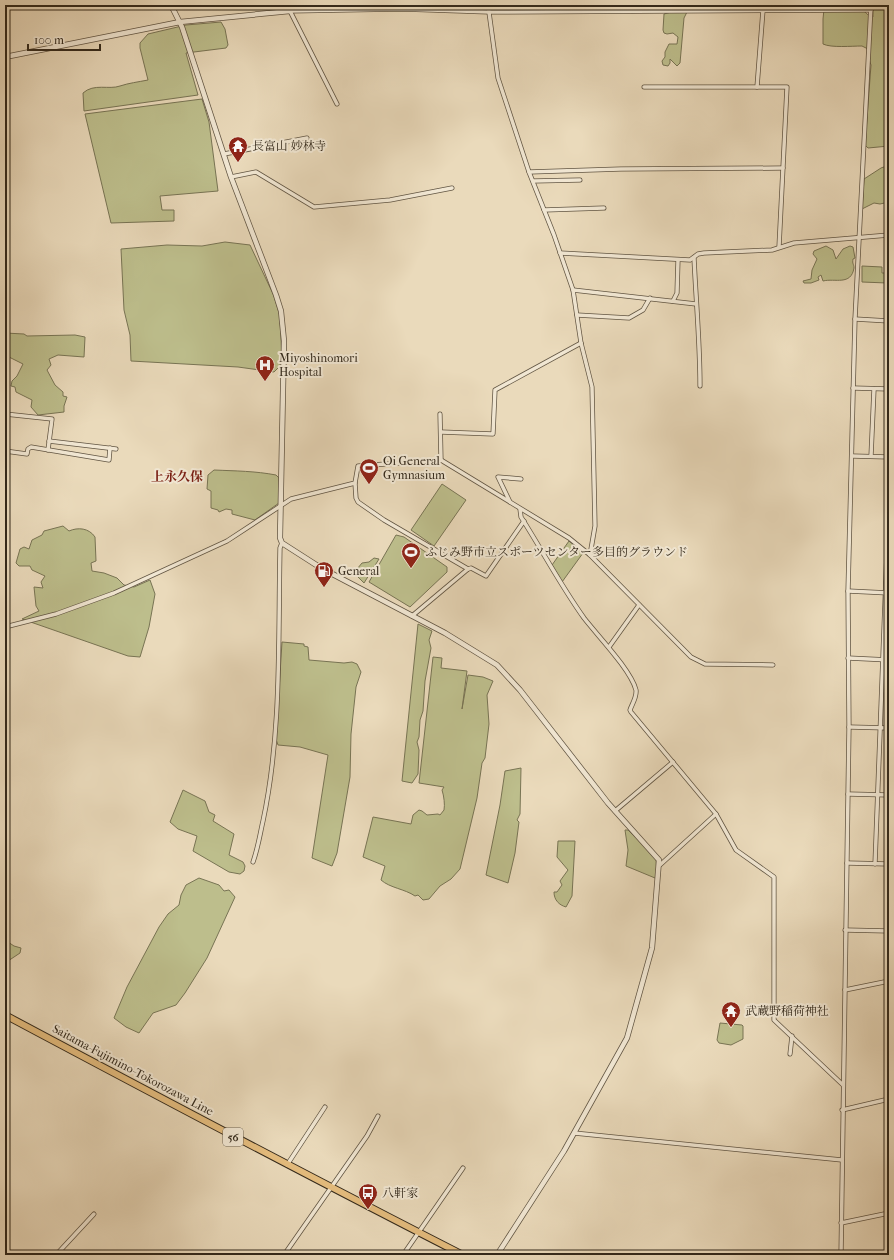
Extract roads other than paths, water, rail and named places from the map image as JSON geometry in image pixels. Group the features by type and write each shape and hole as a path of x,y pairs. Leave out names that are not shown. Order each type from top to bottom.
{"main road":[{"name":"Saitama-Fujimino-Tokorozawa Line","path":"5,1015 85,1056 287,1165 463,1255"}],"street":[{"path":"171,5 180,22 232,177 276,295 284,326 281,504 282,543 280,548 280,608 271,777 253,862"},
{"path":"488,5 498,78 529,172 573,290 578,315 581,344 592,387 594,401 595,526 590,555"},
{"path":"841,1255 849,727 848,591 855,319 871,5"},
{"path":"5,57 180,22 290,11 402,9 489,12 871,10"},
{"path":"757,87 763,10"},
{"path":"290,11 337,104"},
{"path":"644,87 787,87 779,247"},
{"path":"224,154 307,138"},
{"path":"529,172 621,169 783,168"},
{"path":"232,177 256,172 314,207 390,200 452,188"},
{"path":"533,181 580,180"},
{"path":"544,210 604,208"},
{"path":"560,253 690,260 698,254 704,253 772,250 794,243 889,235"},
{"path":"694,258 696,304 700,342 700,386"},
{"path":"673,302 677,293 678,260"},
{"path":"573,290 696,304"},
{"path":"578,315 629,318 642,310 650,298"},
{"path":"855,319 889,321"},
{"path":"441,432 494,434 495,390 581,344"},
{"path":"853,388 889,389"},
{"path":"871,456 874,389"},
{"path":"5,414 52,419 48,450"},
{"path":"440,414 441,460"},
{"path":"49,441 116,449"},
{"path":"5,451 27,454 28,449 31,447 109,460 110,448"},
{"path":"852,456 889,457"},
{"path":"524,521 486,576 471,568 468,569 390,523 358,502 356,498 355,483 358,466 441,460 569,538 590,555 691,657 705,664 773,665"},
{"path":"511,503 498,477 521,480"},
{"path":"5,627 56,614 114,594 227,541 281,504 300,495 355,483"},
{"path":"875,864 880,728 888,593 889,497"},
{"path":"520,509 520,513 524,521 562,585 584,618 609,647 624,668 636,690 636,695 630,710 631,712 716,814 736,850 774,877 773,1019 843,1085"},
{"path":"282,543 321,568 484,656 505,672 615,811 657,856 660,865 652,948 630,1030 622,1049 574,1134 538,1194 497,1255"},
{"path":"412,616 468,569"},
{"path":"848,591 888,593"},
{"path":"609,647 639,605"},
{"path":"848,658 889,660"},
{"path":"849,727 889,728"},
{"path":"615,811 673,762"},
{"path":"848,794 889,795"},
{"path":"660,865 716,814"},
{"path":"847,863 889,864"},
{"path":"846,930 889,932"},
{"path":"844,990 889,981"},
{"path":"790,1054 792,1036"},
{"path":"842,1110 889,1099"},
{"path":"287,1165 325,1107"},
{"path":"284,1255 331,1188 378,1116"},
{"path":"574,1134 842,1160"},
{"path":"403,1255 463,1168"},
{"path":"842,1223 889,1213"},
{"path":"56,1255 94,1214"}],"place":[{"name":"長富山 妙林寺","path":"238,163"},
{"name":"Miyoshinomori Hospital","path":"265,382"},
{"name":"Oi General Gymnasium","path":"369,485"},
{"name":"ふじみ野市⽴スポーツセンター多⽬的グラウンド","path":"411,569"},
{"name":"General","path":"324,588"},
{"name":"武蔵野稲荷神社","path":"731,1028"},
{"name":"八軒家","path":"368,1210"}],"district":[{"name":"上永久保","path":"177,476"}]}
